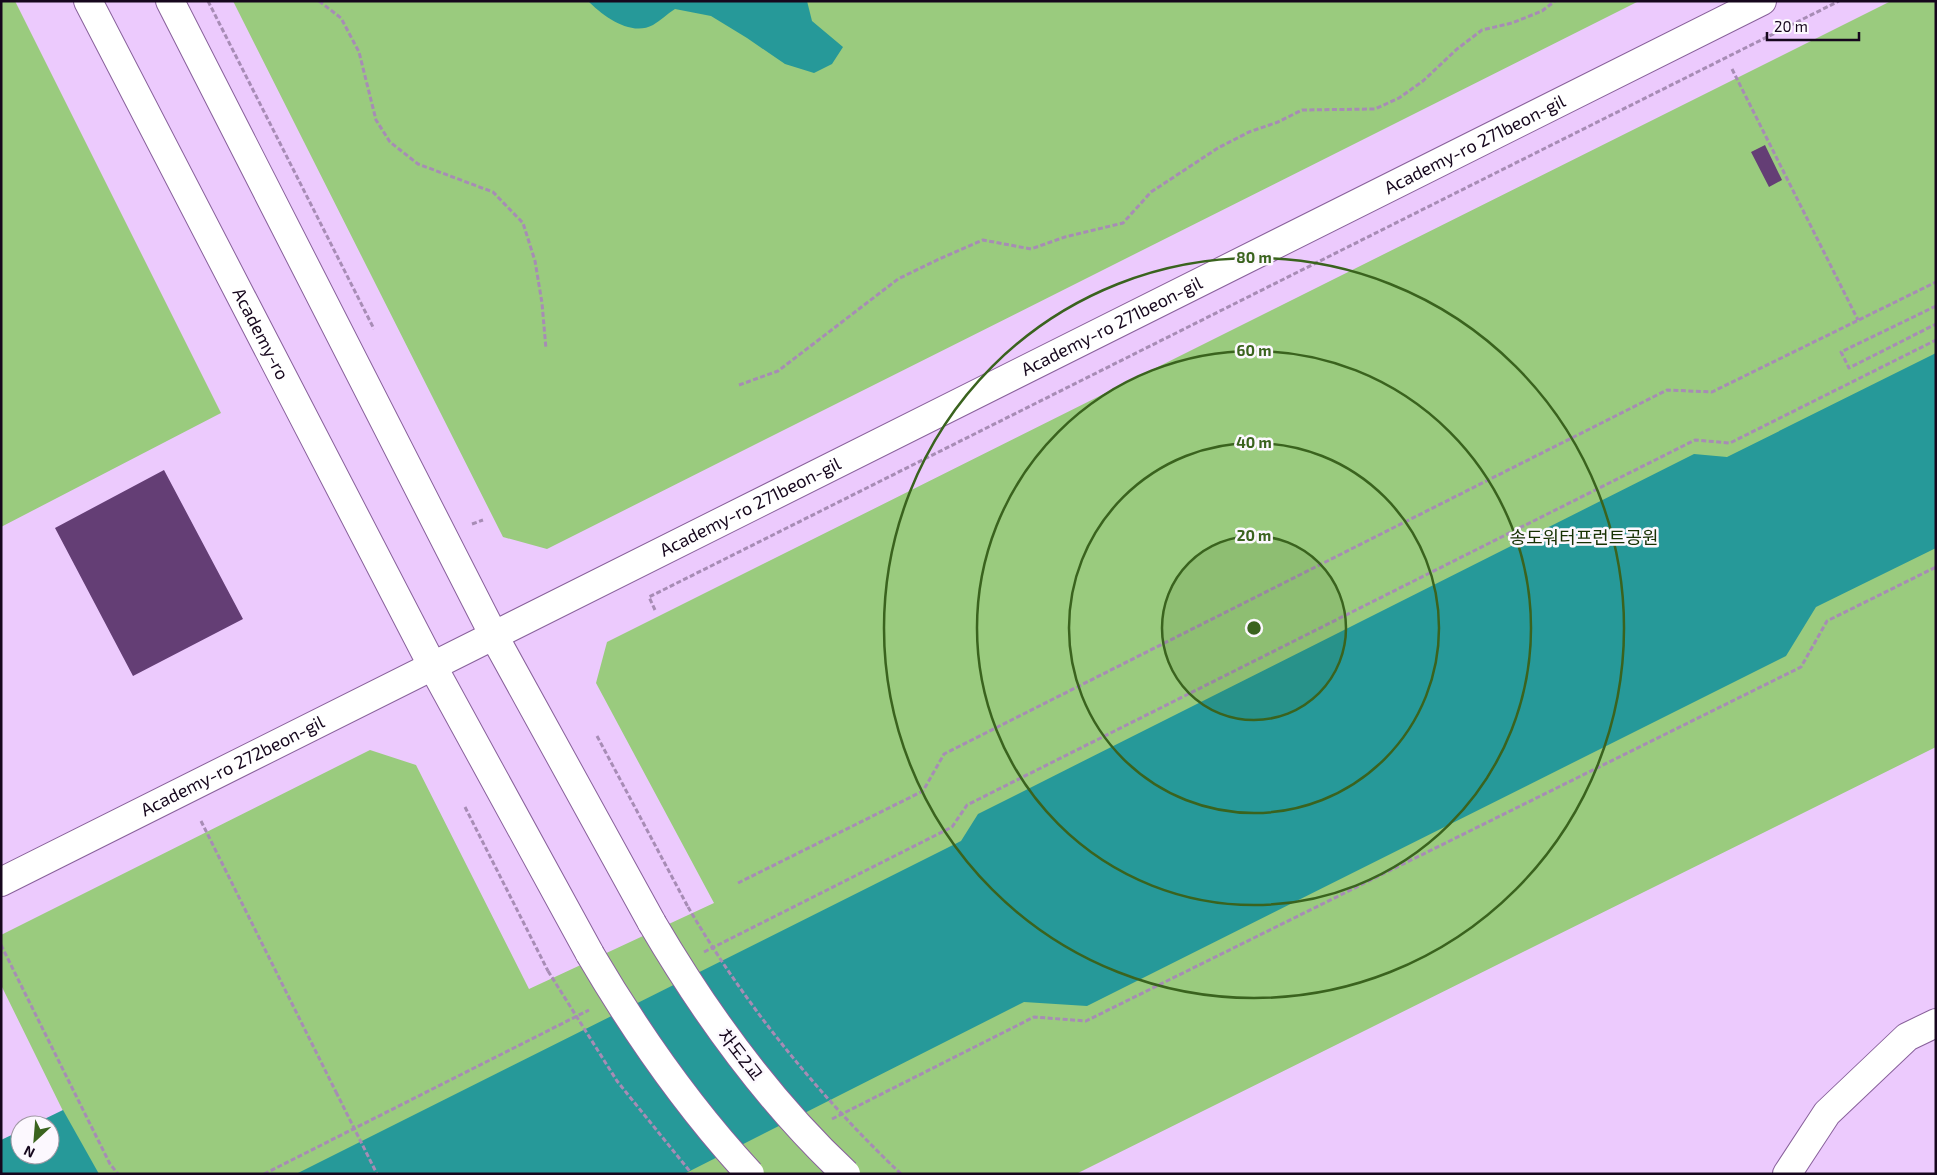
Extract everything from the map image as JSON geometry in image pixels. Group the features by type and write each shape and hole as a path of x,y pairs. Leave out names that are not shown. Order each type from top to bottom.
{"main road":[{"name":"Academy-ro","path":"88,1 433,667 590,954 655,1058 689,1104 750,1174"},
{"path":"170,1 494,636"},
{"name":"Academy-ro 271beon-gil","path":"463,652 1762,1"},
{"name":"차도2교","path":"494,636 652,923 711,1018 745,1063 783,1108 846,1174"},
{"name":"Academy-ro 272beon-gil","path":"1,882 463,652"},
{"path":"1787,1174 1827,1113 1907,1038 1936,1023"}],"path":[{"path":"208,1 374,330"},
{"path":"319,1 341,18 359,52 376,120 390,142 418,164 494,192 523,223 535,261 542,304 546,349"},
{"path":"739,385 778,371 898,279 937,260 983,240 1031,249 1065,237 1123,223 1151,192 1218,148 1249,132 1278,122 1302,110 1375,109 1399,98 1422,81 1457,48 1482,30 1512,23 1542,11 1555,1"},
{"path":"655,610 650,597 1839,1"},
{"path":"1732,69 1858,320"},
{"path":"738,883 923,790 944,754 1667,390 1712,392 1936,282"},
{"path":"1936,306 1841,352 1849,368 1936,324"},
{"path":"702,953 952,828 967,805 1695,440 1730,443 1936,340"},
{"path":"468,516 472,525 483,520"},
{"path":"831,1120 1034,1017 1086,1021 1801,667 1827,621 1936,567"},
{"path":"597,736 710,946 776,1036 821,1091 867,1142 901,1174"},
{"path":"465,807 548,971 617,1081 692,1174"},
{"path":"201,822 377,1174"},
{"path":"1,945 110,1164 118,1174"},
{"path":"264,1174 594,1007"}],"green space":[{"path":"1,1 15,1 221,413 1,527"},
{"path":"233,1 1639,1 547,549 503,537"},
{"name":"송도워터프런트공원","path":"1891,1 1936,1 1936,747 1076,1174 94,1174 1,985 1,935 370,750 416,765 529,989 714,903 596,683 607,642"}],"shaded area":[{"path":"588,1 807,1 812,21 843,47 832,64 814,73 785,64 711,16 675,9 653,25 645,28 627,27 601,13"},
{"path":"1936,353 1936,548 1816,607 1786,656 1087,1006 1024,1002 684,1174 296,1174 961,841 978,814 1694,454 1727,457"},
{"path":"63,1110 99,1174 1,1174 1,1140 10,1136 10,1165 60,1165 60,1115 53,1115"}],"building":[{"path":"1765,145 1782,180 1769,187 1751,152"},
{"path":"164,470 243,619 133,676 55,528"}]}
